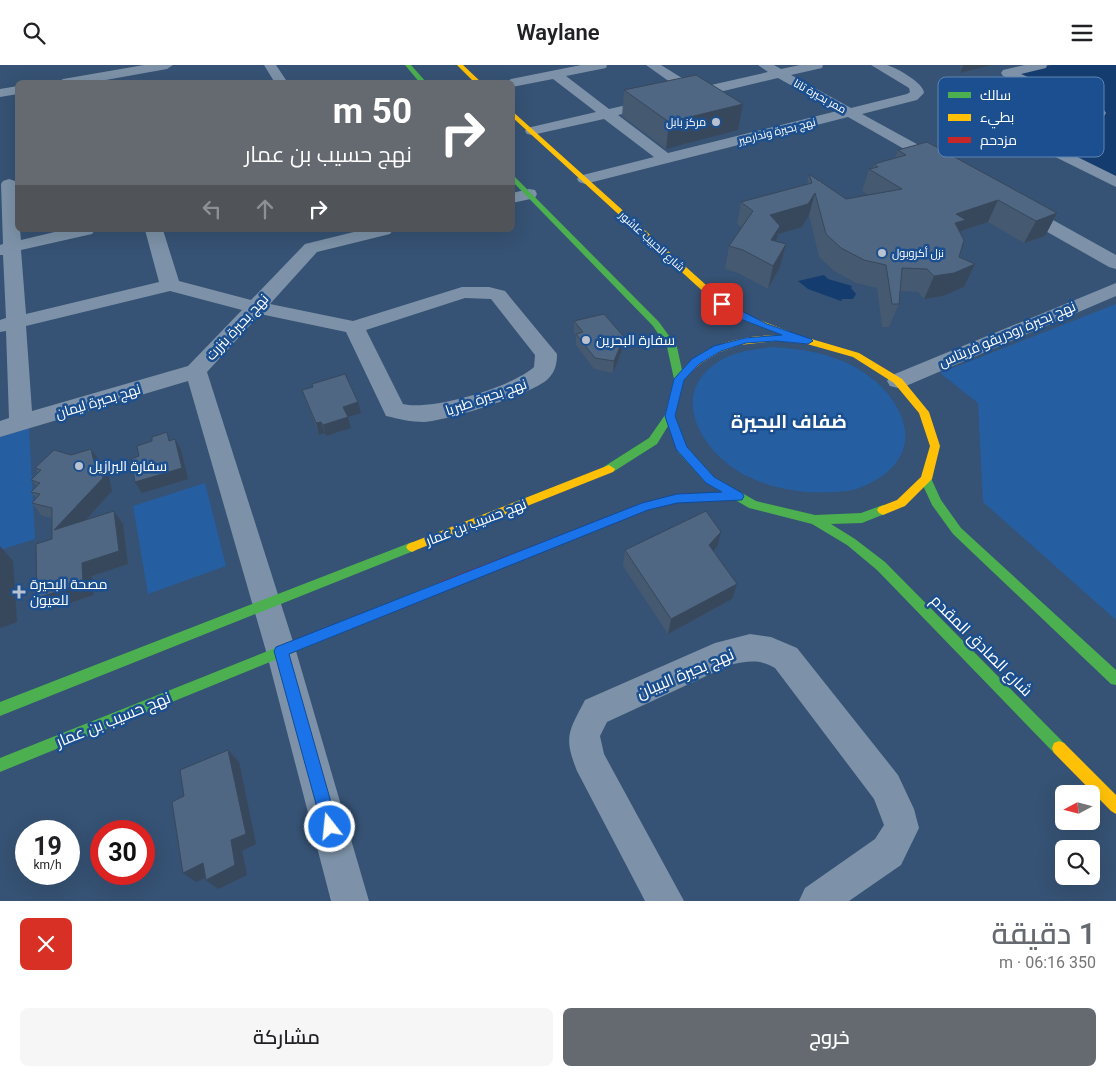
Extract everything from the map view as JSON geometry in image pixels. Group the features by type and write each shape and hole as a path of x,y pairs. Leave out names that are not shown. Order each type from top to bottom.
{"main road":[{"path":"408,65 421,80"},
{"path":"460,65 475,80"},
{"name":"شارع الحبيب عاشور","path":"515,116 722,304 741,316 764,326 808,341"},
{"path":"515,179 634,299 656,324 672,347 679,379 670,416 682,449 710,480 753,505 815,520 862,518 901,503 926,479 935,446 924,412 898,381 856,355 808,341 776,338 753,340 718,349 695,361 679,379"},
{"name":"نهج حسيب بن عمار","path":"0,709 612,468 653,441 670,416"},
{"path":"926,479 936,502 957,531 1116,679"},
{"name":"نهج حسيب بن عمار","path":"0,765 646,506 677,498 738,496"},
{"name":"شارع الصادق المقدم","path":"815,520 851,542 881,566 1116,806"}],"street":[{"path":"80,80 167,65"},
{"path":"270,65 280,80"},
{"path":"515,82 601,65"},
{"path":"652,65 712,103"},
{"name":"ممر بحيرة تانا","path":"764,65 954,171"},
{"path":"532,131 817,65"},
{"name":"نهج بحيرة وندارمير","path":"585,179 851,113 912,97 917,93 917,88 907,80 876,65"},
{"path":"1017,77 1008,73 1041,65"},
{"path":"555,74 666,159"},
{"path":"0,93 15,90"},
{"path":"744,125 760,135"},
{"path":"1066,157 1116,182"},
{"path":"9,184 6,249 8,324 21,423"},
{"path":"515,197 529,194"},
{"path":"1005,200 1116,263"},
{"path":"6,249 78,232"},
{"path":"8,324 170,285 155,232"},
{"name":"نهج بحيرة بنزرت","path":"266,604 196,371 310,248 376,232"},
{"name":"نهج بحيرة طبريا","path":"170,285 255,307 354,327 462,293 487,291 498,295 546,354 546,365 544,372 532,380 447,411 419,415 402,413 394,410 354,327"},
{"name":"نهج بحيرة رودريقو فريتاس","path":"898,381 1116,289"},
{"name":"نهج بحيرة ليمان","path":"0,429 196,371"},
{"path":"266,604 281,651 350,901"},
{"name":"نهج بحيرة البيبان","path":"665,901 589,759 584,735 596,711 726,653 750,647 771,650 786,658 886,787 897,809 902,828 888,852 818,901"}],"shaded area":[{"path":"1052,65 1116,65 1116,180 1071,157 1104,157 1104,115 1106,114 1104,113 1104,77 1023,77 1016,74"},
{"path":"824,275 828,279 852,286 851,288 856,294 853,299 842,299 841,301 808,289 798,281"},
{"path":"1116,304 1116,620 983,502 978,403 940,373"},
{"path":"773,347 819,353 842,361 863,372 887,393 902,419 905,433 904,447 897,461 885,474 857,489 833,492 806,492 780,488 754,479 726,463 714,450 703,436 696,421 693,405 695,390 703,375 718,362 731,355"},
{"path":"29,428 35,539 0,550 0,437"},
{"path":"205,483 226,566 148,594 133,506"}],"building":[{"path":"696,75 743,104 669,122 624,90"},
{"path":"927,142 938,148 938,157 954,157 1057,213 1036,221 998,200 956,214 966,220 955,223 964,240 959,257 975,264 954,273 934,276 927,269 902,268 899,304 892,304 886,265 864,260 841,248 826,234 815,193 808,204 770,215 780,226 771,240 786,244 773,266 743,250 729,246 753,211 741,202 812,183 809,174 819,181 822,180 821,182 846,199 902,189 869,169 878,167 874,164 906,155 898,150"},
{"path":"604,314 624,337 614,361 595,358 576,334 583,332 574,321"},
{"path":"345,374 358,402 343,407 348,417 323,425 321,422 316,423 302,390 313,387 312,384"},
{"path":"167,432 169,441 175,439 182,468 135,482 131,459 139,456 137,446 152,441 152,437"},
{"path":"91,449 94,462 99,460 103,478 54,530 114,511 119,551 82,563 83,583 37,598 36,544 52,539 52,508 32,503 40,494 31,492 40,483 31,480 41,470 35,468 54,450 71,455"},
{"path":"706,511 721,532 709,545 737,584 671,619 625,550"},
{"path":"228,750 246,834 231,840 235,865 206,880 203,863 183,873 172,802 184,796 180,770"}],"traffic: fast":[{"path":"408,65 421,80"},
{"path":"515,179 656,324 672,347 679,379"},
{"path":"687,371 679,379 670,416 682,449 710,480 753,505 815,520 862,518 883,510"},
{"path":"609,469 653,441 670,416"},
{"path":"926,479 936,502 957,531 1116,679"},
{"path":"815,520 851,542 881,566 1059,748"},
{"path":"0,709 412,547"},
{"path":"0,765 443,586"}],"traffic: slow":[{"path":"460,65 476,80"},
{"path":"515,116 722,304 741,316 785,333"},
{"path":"776,338 808,341 856,355 898,381 924,412 935,446 926,479 901,503 883,510"},
{"path":"687,371 706,355 728,345 776,338"},
{"path":"412,547 609,469"},
{"path":"1059,748 1116,806"}],"traffic: jam":[{"path":"443,586 646,506 677,498 738,496"}],"place":[{"name":"مركز بابل","path":"716,122"},
{"name":"نزل أكروبول","path":"882,253"},
{"name":"سفارة البحرين","path":"586,340"},
{"name":"سفارة البرازيل","path":"79,466"},
{"name":"مصحة البحيرة للعيون","path":"19,592"}],"district":[{"name":"ضفاف البحيرة","path":"789,421"}],"route":[{"path":"330,827 281,651 646,506 677,498 738,496 710,480 682,449 670,416 679,379 695,361 718,349 745,341 776,338 808,341 764,326 741,316 722,304"}]}
